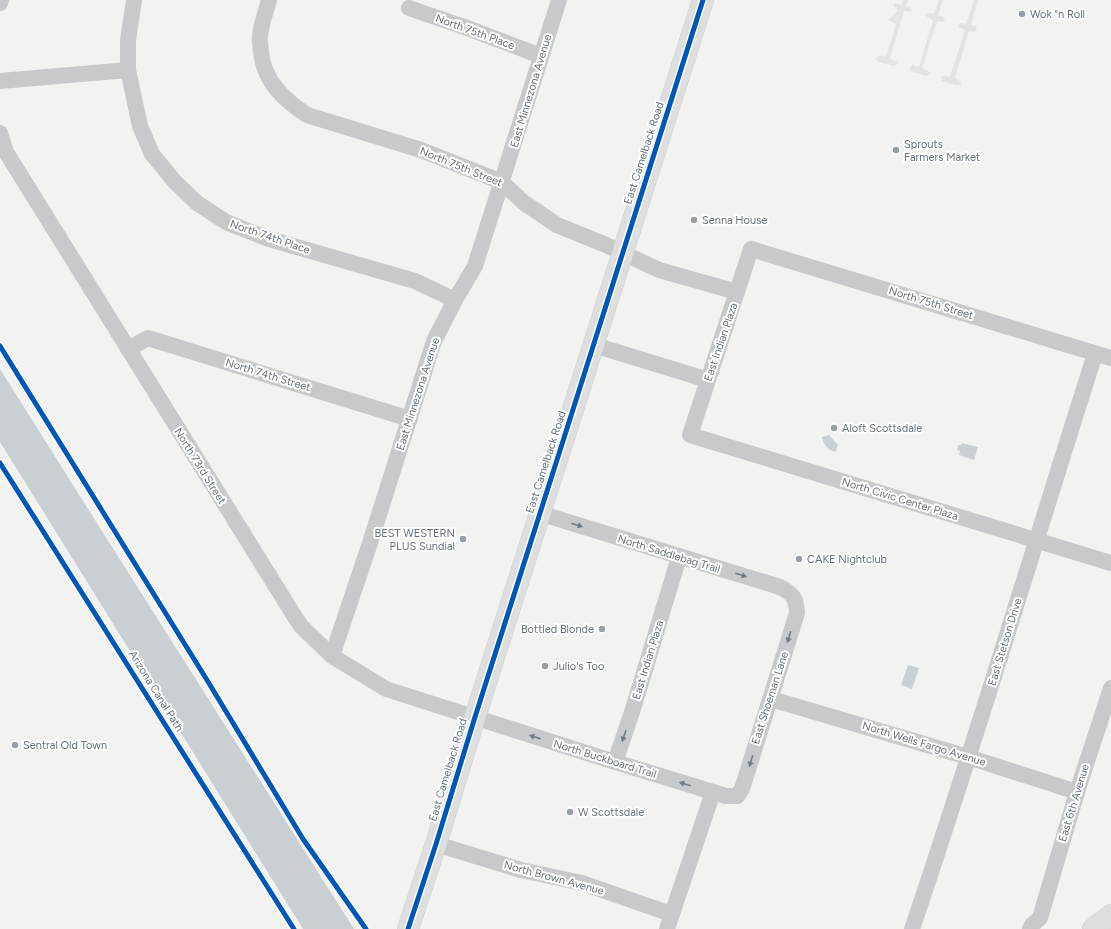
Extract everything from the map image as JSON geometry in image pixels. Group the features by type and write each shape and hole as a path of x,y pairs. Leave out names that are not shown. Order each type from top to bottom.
{"main road":[{"name":"East Camelback Road","path":"408,929 703,0"},
{"path":"1093,929 1111,915"}],"street":[{"name":"North 74th Place","path":"134,0 128,40 128,70 140,126 152,154 175,182 197,203 226,222 269,239 414,281 455,300"},
{"name":"North 75th Street","path":"269,0 259,37 262,56 269,79 292,105 307,115 421,150 502,182 522,202 557,225 606,244 659,270 737,292"},
{"name":"East Minnezona Avenue","path":"332,656 370,543 434,341 455,300 475,266 559,0"},
{"name":"North 75th Place","path":"409,8 541,56"},
{"path":"0,81 128,70"},
{"name":"North 73rd Street","path":"0,133 6,152 301,626 332,656 386,689 475,717"},
{"name":"North 75th Street","path":"751,249 1111,358"},
{"name":"East Indian Plaza","path":"690,434 751,249"},
{"name":"North 74th Street","path":"128,349 148,338 410,419"},
{"path":"594,345 708,380"},
{"name":"East Stetson Drive","path":"912,929 988,698 1036,540 1096,354"},
{"name":"North Civic Center Plaza","path":"690,434 1111,563"},
{"name":"North Saddlebag Trail","path":"539,513 780,587 789,592 795,599"},
{"name":"East Indian Plaza","path":"614,762 633,709 679,557"},
{"name":"East Shoeman Lane","path":"737,796 742,789 797,613 795,599"},
{"name":"East 6th Avenue","path":"1038,925 1077,792 1111,688"},
{"name":"North Wells Fargo Avenue","path":"771,699 968,757 1077,792"},
{"name":"North Buckboard Trail","path":"475,717 726,796 737,796"},
{"path":"669,922 714,792"},
{"name":"North Brown Avenue","path":"436,844 521,870 582,883 669,922"}],"shaded area":[{"path":"903,0 908,0 906,6 911,8 912,11 904,11 890,58 897,62 897,64 894,66 878,62 876,58 880,55 886,57 896,24 888,20 898,10 893,5 895,3 901,5"},
{"path":"939,0 943,0 938,15 944,17 945,20 942,22 937,21 922,68 930,72 926,76 910,71 909,68 912,65 919,67 933,20 926,15 928,13 934,14"},
{"path":"974,0 978,0 971,25 976,27 977,30 974,32 969,31 955,78 961,82 958,86 942,81 941,77 944,75 950,77 965,30 958,27 958,25 960,23 966,24"},
{"path":"0,369 354,929 303,929 0,442"},
{"path":"829,435 838,445 835,452 826,447 823,440 822,437"},
{"path":"962,443 978,447 974,460 959,455 960,451 957,450 958,445 961,445"},
{"path":"908,665 919,668 912,689 901,685"}],"cycle path":[{"path":"408,929 703,0"},
{"path":"0,346 207,680 303,839 366,929"},
{"name":"Arizona Canal Path","path":"0,463 294,929"}],"place":[{"name":"Wok \"n Roll","path":"1022,14"},
{"name":"Sprouts Farmers Market","path":"896,150"},
{"name":"Senna House","path":"694,220"},
{"name":"Aloft Scottsdale","path":"834,428"},
{"name":"BEST WESTERN PLUS Sundial","path":"463,539"},
{"name":"CAKE Nightclub","path":"799,559"},
{"name":"Bottled Blonde","path":"602,629"},
{"name":"Julio's Too","path":"545,666"},
{"name":"Sentral Old Town","path":"15,745"},
{"name":"W Scottsdale","path":"570,812"}]}
